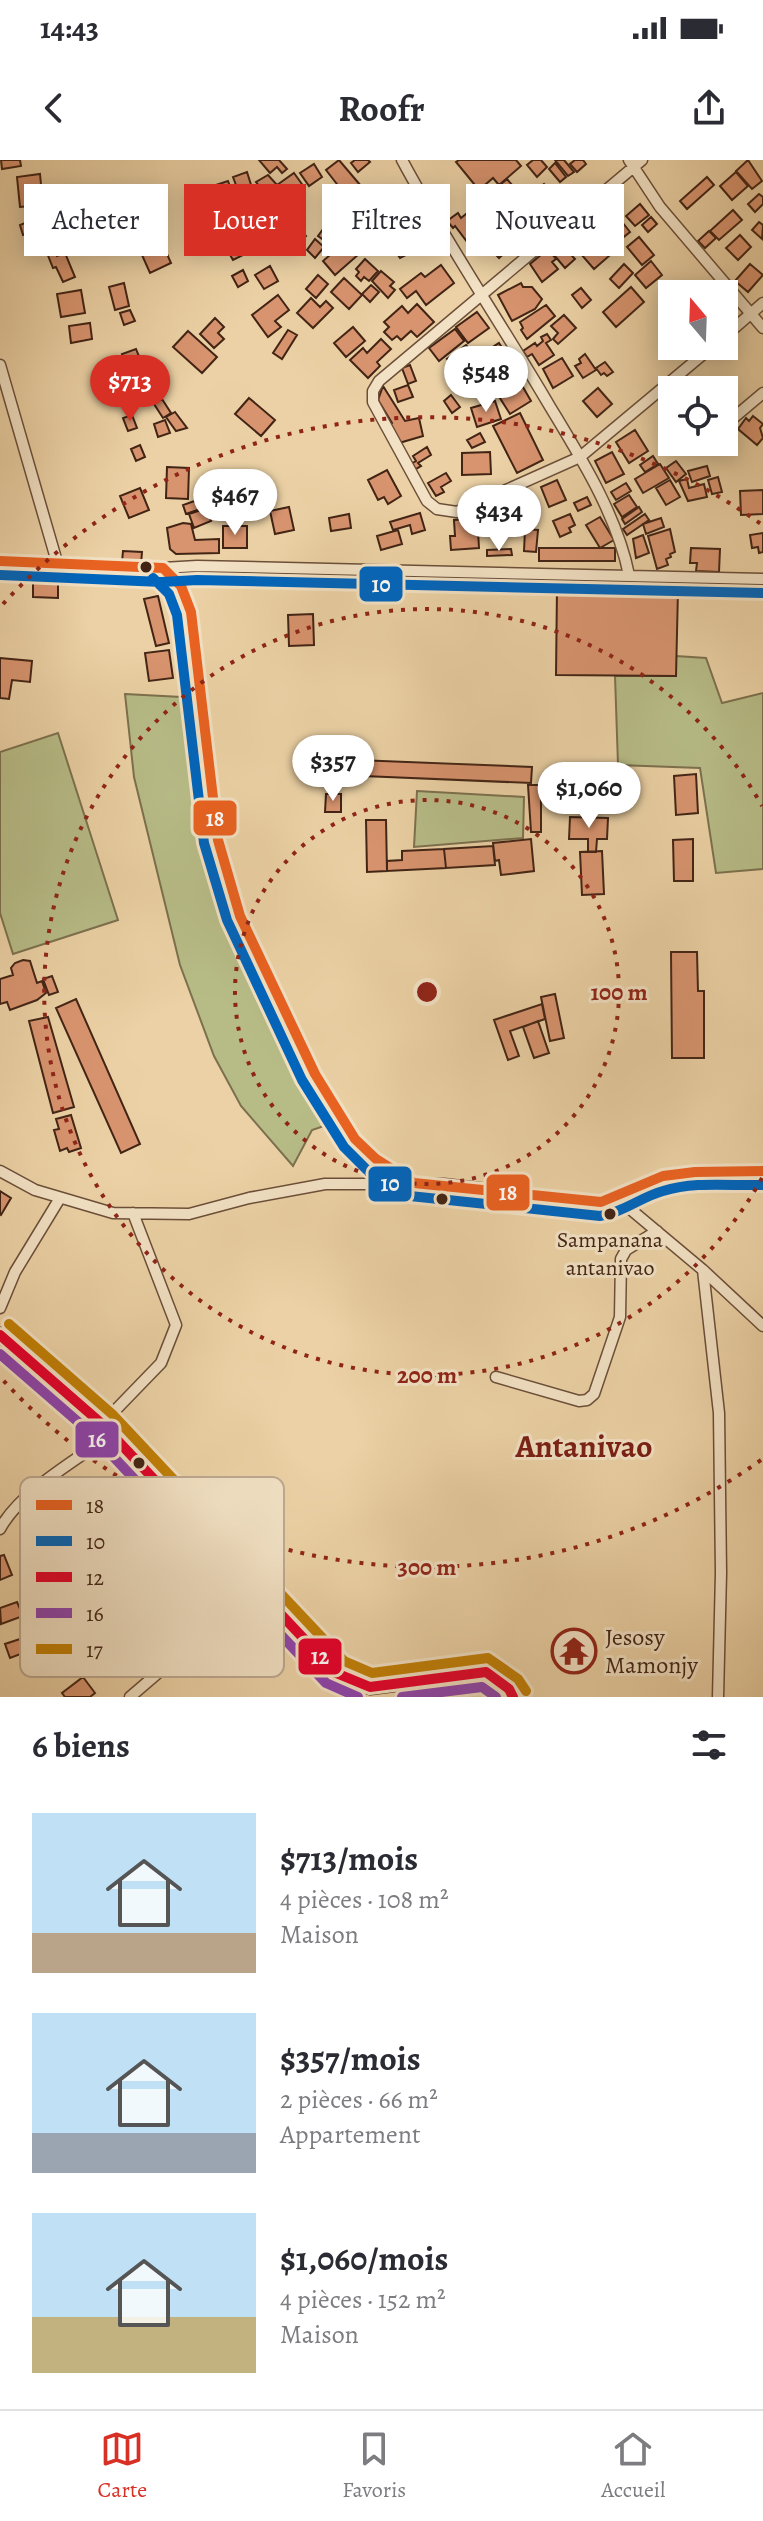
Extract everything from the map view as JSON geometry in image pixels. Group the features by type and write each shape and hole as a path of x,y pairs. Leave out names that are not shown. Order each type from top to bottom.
{"main road":[{"path":"0,1335 107,1429 152,1477"},
{"path":"284,1617 336,1673 366,1692 486,1672 509,1689 513,1697"}],"street":[{"path":"402,160 580,457 619,540 629,575"},
{"path":"696,360 580,457 468,509 448,513 427,501 380,420 373,402 373,391 379,381 635,162 660,207 763,328"},
{"path":"738,325 763,303"},
{"path":"0,365 57,562"},
{"path":"738,414 763,393"},
{"path":"0,561 163,568 197,566 763,579"},
{"path":"163,568 181,586 191,612 218,840 240,916 315,1074 342,1120 355,1139 376,1159 414,1183"},
{"path":"0,1171 35,1190 113,1213 189,1214 249,1198 325,1184 414,1183 601,1202 617,1198 642,1183 672,1174 763,1171"},
{"path":"0,1308 15,1272 60,1198"},
{"path":"617,1198 703,1270 763,1326"},
{"path":"50,1477 107,1429 161,1363 176,1325 133,1213"},
{"path":"496,1377 579,1401 587,1400 594,1394 620,1317 621,1259 626,1250 657,1231"},
{"path":"703,1270 719,1413 721,1573 718,1697"},
{"path":"0,1529 20,1504"},
{"path":"130,1697 153,1677"}],"green space":[{"path":"676,656 706,658 722,703 763,693 763,869 716,873 700,768 618,765 615,676 676,676"},
{"path":"125,694 200,698 211,793 240,916 342,1120 312,1130 293,1166 241,1106 214,1056 180,965 134,777"},
{"path":"58,733 118,920 13,954 0,913 0,752"},
{"path":"417,791 524,797 523,838 414,847"}],"building":[{"path":"1,160 20,160 21,166 2,169"},
{"path":"259,160 279,160 287,169 282,173 277,167 270,173"},
{"path":"339,160 359,184 337,184 326,170"},
{"path":"355,160 370,162 358,172 351,163"},
{"path":"516,160 521,166 500,184 493,178 486,184 474,184 456,162"},
{"path":"533,160 541,160 547,167 537,177 527,165"},
{"path":"555,160 564,160 574,172 568,176"},
{"path":"583,160 586,164 577,172 570,164"},
{"path":"748,160 762,181 752,189 736,171"},
{"path":"555,163 566,177 560,182 549,169"},
{"path":"314,164 322,177 309,186 300,173"},
{"path":"247,172 251,184 236,184 233,177"},
{"path":"736,172 748,186 732,200 720,186"},
{"path":"294,173 302,184 278,184"},
{"path":"40,174 41,184 24,184 24,207 20,207 17,177"},
{"path":"268,175 276,184 256,182"},
{"path":"707,177 714,185 687,209 680,201"},
{"path":"759,194 763,197 763,204 755,212 748,204"},
{"path":"640,204 649,215 635,226 626,216"},
{"path":"733,210 742,220 719,240 710,231"},
{"path":"458,213 461,218 466,214 466,240 455,226 453,228 450,224 450,219"},
{"path":"651,217 657,224 648,232 642,225"},
{"path":"759,222 763,225 762,239 752,230"},
{"path":"709,231 716,238 705,248 698,241"},
{"path":"740,235 751,247 738,260 726,248"},
{"path":"639,237 654,255 642,265 627,247"},
{"path":"315,239 322,245 315,258 307,250"},
{"path":"48,256 66,256 75,277 63,282 56,267 53,268"},
{"path":"142,256 168,256 171,263 150,273"},
{"path":"329,256 357,256 335,275 323,261"},
{"path":"540,256 554,256 556,259 552,262 558,269 542,282 530,264"},
{"path":"555,256 572,256 575,259 565,268"},
{"path":"583,256 609,256 594,269"},
{"path":"365,259 378,271 369,281 364,277 361,281 356,276 359,272 356,269"},
{"path":"651,261 662,275 646,288 635,275"},
{"path":"624,264 633,273 619,288 610,279"},
{"path":"750,264 763,275 748,292 736,280"},
{"path":"441,265 454,283 426,305 416,291 407,298 400,289 421,273 425,277"},
{"path":"270,266 278,281 264,289 255,275"},
{"path":"243,270 248,281 238,287 232,276"},
{"path":"381,271 394,282 390,286 395,290 388,298 372,281"},
{"path":"318,275 328,284 316,298 306,289"},
{"path":"344,278 362,295 349,309 331,292"},
{"path":"124,283 129,306 115,310 109,287"},
{"path":"521,283 523,287 532,287 542,299 535,309 512,321 498,295"},
{"path":"371,285 379,292 370,302 362,294"},
{"path":"631,287 644,302 616,327 603,312"},
{"path":"581,288 591,300 582,308 572,295"},
{"path":"81,290 85,313 61,317 57,294"},
{"path":"278,295 289,310 275,321 281,327 268,337 252,315"},
{"path":"311,298 320,307 326,301 333,308 313,328 297,313"},
{"path":"417,304 434,322 417,337 411,331 401,340 397,336 392,340 384,332 389,327 384,322 402,306 408,313"},
{"path":"546,305 555,316 527,339 520,322"},
{"path":"130,310 135,321 124,325 120,313"},
{"path":"477,312 489,328 468,343 456,327"},
{"path":"564,315 576,328 558,344 553,339 558,333 551,326"},
{"path":"215,318 224,327 218,333 224,339 214,348 200,334"},
{"path":"90,323 92,339 71,343 69,326"},
{"path":"353,327 365,341 346,357 334,343"},
{"path":"455,329 464,341 439,361 429,348"},
{"path":"288,330 297,335 282,359 273,353"},
{"path":"188,331 217,357 202,373 173,347"},
{"path":"547,334 551,340 546,343 554,355 539,365 532,354 527,357 523,351 535,343 537,346 543,341 541,337"},
{"path":"381,339 391,349 377,362 380,366 368,378 350,360 363,348 367,353"},
{"path":"499,343 509,358 492,369 482,354"},
{"path":"466,345 472,352 453,366 447,359"},
{"path":"136,349 140,359 125,364 122,354"},
{"path":"585,354 596,370 583,378 575,366 581,363 579,359"},
{"path":"562,358 573,376 553,388 543,369"},
{"path":"471,360 479,376 468,382 460,366"},
{"path":"605,362 613,372 607,376 604,373 601,375 596,368"},
{"path":"509,363 518,377 498,388 490,374"},
{"path":"410,365 416,381 408,384 402,368"},
{"path":"484,378 493,395 482,400 473,384"},
{"path":"149,380 152,390 142,394 138,384"},
{"path":"520,382 531,401 510,414 498,395"},
{"path":"408,385 413,397 398,402 394,390"},
{"path":"383,386 405,421 419,418 423,436 399,443 388,426 392,423 378,400"},
{"path":"598,388 612,404 597,417 583,401"},
{"path":"451,395 460,407 452,413 444,401"},
{"path":"249,398 275,420 261,436 235,414"},
{"path":"162,399 171,413 163,418 154,404"},
{"path":"495,401 501,419 477,427 471,408"},
{"path":"175,412 187,428 176,431 166,417"},
{"path":"520,413 543,460 517,473 493,426"},
{"path":"132,415 137,428 128,431 123,418"},
{"path":"753,416 763,424 760,428 763,438 757,445 738,429 746,418 749,421"},
{"path":"165,420 170,433 158,437 154,424"},
{"path":"635,430 648,451 629,463 616,442"},
{"path":"480,433 485,442 472,448 467,440"},
{"path":"140,445 145,457 136,461 131,449"},
{"path":"427,447 431,455 418,463 421,466 414,470 411,464 416,461 413,456"},
{"path":"490,452 491,474 462,475 462,453"},
{"path":"612,452 624,474 606,483 595,461"},
{"path":"653,456 658,464 645,472 640,465"},
{"path":"676,461 686,474 676,482 666,468"},
{"path":"660,464 669,478 643,493 635,479"},
{"path":"707,466 710,476 692,482 688,471"},
{"path":"167,467 189,468 188,499 166,498"},
{"path":"387,470 401,496 388,504 384,497 378,500 368,480"},
{"path":"446,473 451,481 441,487 444,492 436,496 428,483"},
{"path":"718,477 722,492 712,494 708,480"},
{"path":"687,479 689,488 704,484 707,497 688,501 679,481"},
{"path":"557,480 566,500 549,507 541,487"},
{"path":"670,480 680,497 666,505 656,488"},
{"path":"626,483 631,491 616,500 611,492"},
{"path":"140,488 149,510 129,518 120,496"},
{"path":"763,490 763,514 741,515 740,491"},
{"path":"629,495 637,507 622,517 614,504"},
{"path":"516,497 524,514 501,525 493,509"},
{"path":"587,497 591,505 578,511 574,503"},
{"path":"200,499 203,508 186,514 183,505"},
{"path":"289,507 294,530 275,534 270,511"},
{"path":"639,507 642,512 625,524 622,519"},
{"path":"207,508 211,521 194,528 189,514"},
{"path":"420,513 425,530 412,534 410,525 393,530 390,522"},
{"path":"349,514 351,528 331,531 329,518"},
{"path":"477,514 479,548 451,550 450,536 455,536 454,520 468,519 468,515"},
{"path":"570,514 575,525 569,528 571,532 560,537 553,521"},
{"path":"645,514 649,520 627,535 623,529"},
{"path":"600,517 614,540 600,548 586,525"},
{"path":"661,518 664,527 646,534 643,524"},
{"path":"191,524 195,540 219,539 219,553 176,554 170,549 167,528"},
{"path":"223,526 247,526 247,548 223,548"},
{"path":"525,529 538,530 536,552 524,551"},
{"path":"670,529 675,552 666,559 668,565 657,569 648,536"},
{"path":"398,530 402,544 381,550 377,536"},
{"path":"763,533 763,552 759,553 758,547 752,548 750,535"},
{"path":"643,535 649,553 636,558 633,539"},
{"path":"539,548 615,548 615,561 539,561"},
{"path":"691,548 720,549 719,572 696,571 697,563 690,563"},
{"path":"511,549 512,555 487,556 487,550"},
{"path":"123,551 142,552 141,564 122,562"},
{"path":"33,575 58,575 58,598 33,597"},
{"path":"557,588 678,590 676,676 556,675"},
{"path":"158,596 169,643 156,646 144,599"},
{"path":"313,614 314,645 289,646 288,615"},
{"path":"169,650 173,678 149,681 145,653"},
{"path":"0,658 32,661 30,682 12,680 9,699 0,698"},
{"path":"357,760 532,767 531,783 363,776 331,781 326,767"},
{"path":"696,774 698,813 676,815 674,776"},
{"path":"528,785 541,785 541,832 531,832"},
{"path":"326,794 341,794 341,812 325,812"},
{"path":"570,817 608,818 607,839 597,839 596,852 588,852 588,839 569,839"},
{"path":"366,820 386,820 387,871 367,872"},
{"path":"531,839 534,871 501,875 499,860 495,861 493,843"},
{"path":"693,839 693,881 674,881 673,840"},
{"path":"493,846 495,865 446,868 444,849"},
{"path":"444,849 446,868 387,871 387,861 402,860 402,851"},
{"path":"602,851 604,894 582,895 580,852"},
{"path":"671,952 697,952 698,991 704,991 704,1058 672,1058"},
{"path":"23,960 30,961 37,983 42,981 46,993 37,1000 10,1010 7,1002 0,1004 0,979 13,975 11,968"},
{"path":"52,976 58,992 49,995 43,979"},
{"path":"555,994 564,1038 550,1041 541,997"},
{"path":"76,999 140,1144 121,1153 56,1008"},
{"path":"542,1004 545,1019 510,1031 519,1056 508,1060 494,1020"},
{"path":"48,1017 74,1107 53,1113 29,1021"},
{"path":"538,1021 549,1053 534,1058 523,1027"},
{"path":"71,1115 81,1148 60,1151 54,1130 59,1129 56,1119"},
{"path":"0,1191 11,1198 1,1215 0,1214"},
{"path":"4,1555 12,1575 0,1580 0,1556"},
{"path":"17,1602 20,1617 1,1624 0,1608"},
{"path":"20,1639 20,1654 10,1658 5,1644"},
{"path":"83,1677 95,1693 90,1697 65,1697 62,1693"}],"transit line":[{"name":"18","path":"0,561 163,568"},
{"name":"18","path":"163,568 181,586 191,612 218,840 240,916 315,1074 355,1139 376,1159 414,1183 601,1202 663,1176 763,1171"},
{"name":"10","path":"0,575 162,582 197,580 763,593"},
{"name":"10","path":"153,578 169,594 177,615 204,843 227,920 302,1080 344,1147 367,1170 410,1196 600,1216 675,1188 763,1185"},
{"name":"17","path":"9,1324 112,1414 171,1477"},
{"name":"12","path":"0,1335 102,1424 152,1477"},
{"name":"16","path":"0,1354 92,1434 132,1477"},
{"name":"17","path":"284,1597 344,1661 372,1673 488,1658 518,1679 526,1691"},
{"name":"12","path":"284,1618 336,1673 370,1687 486,1672 509,1689 513,1697"},
{"name":"16","path":"284,1638 326,1683 358,1697"},
{"name":"16","path":"402,1697 482,1687 496,1697"}],"place":[{"name":"Sampanana antanivao","path":"610,1214"},
{"name":"Jesosy Mamonjy","path":"574,1651"}],"district":[{"name":"Antanivao","path":"584,1446"}]}
